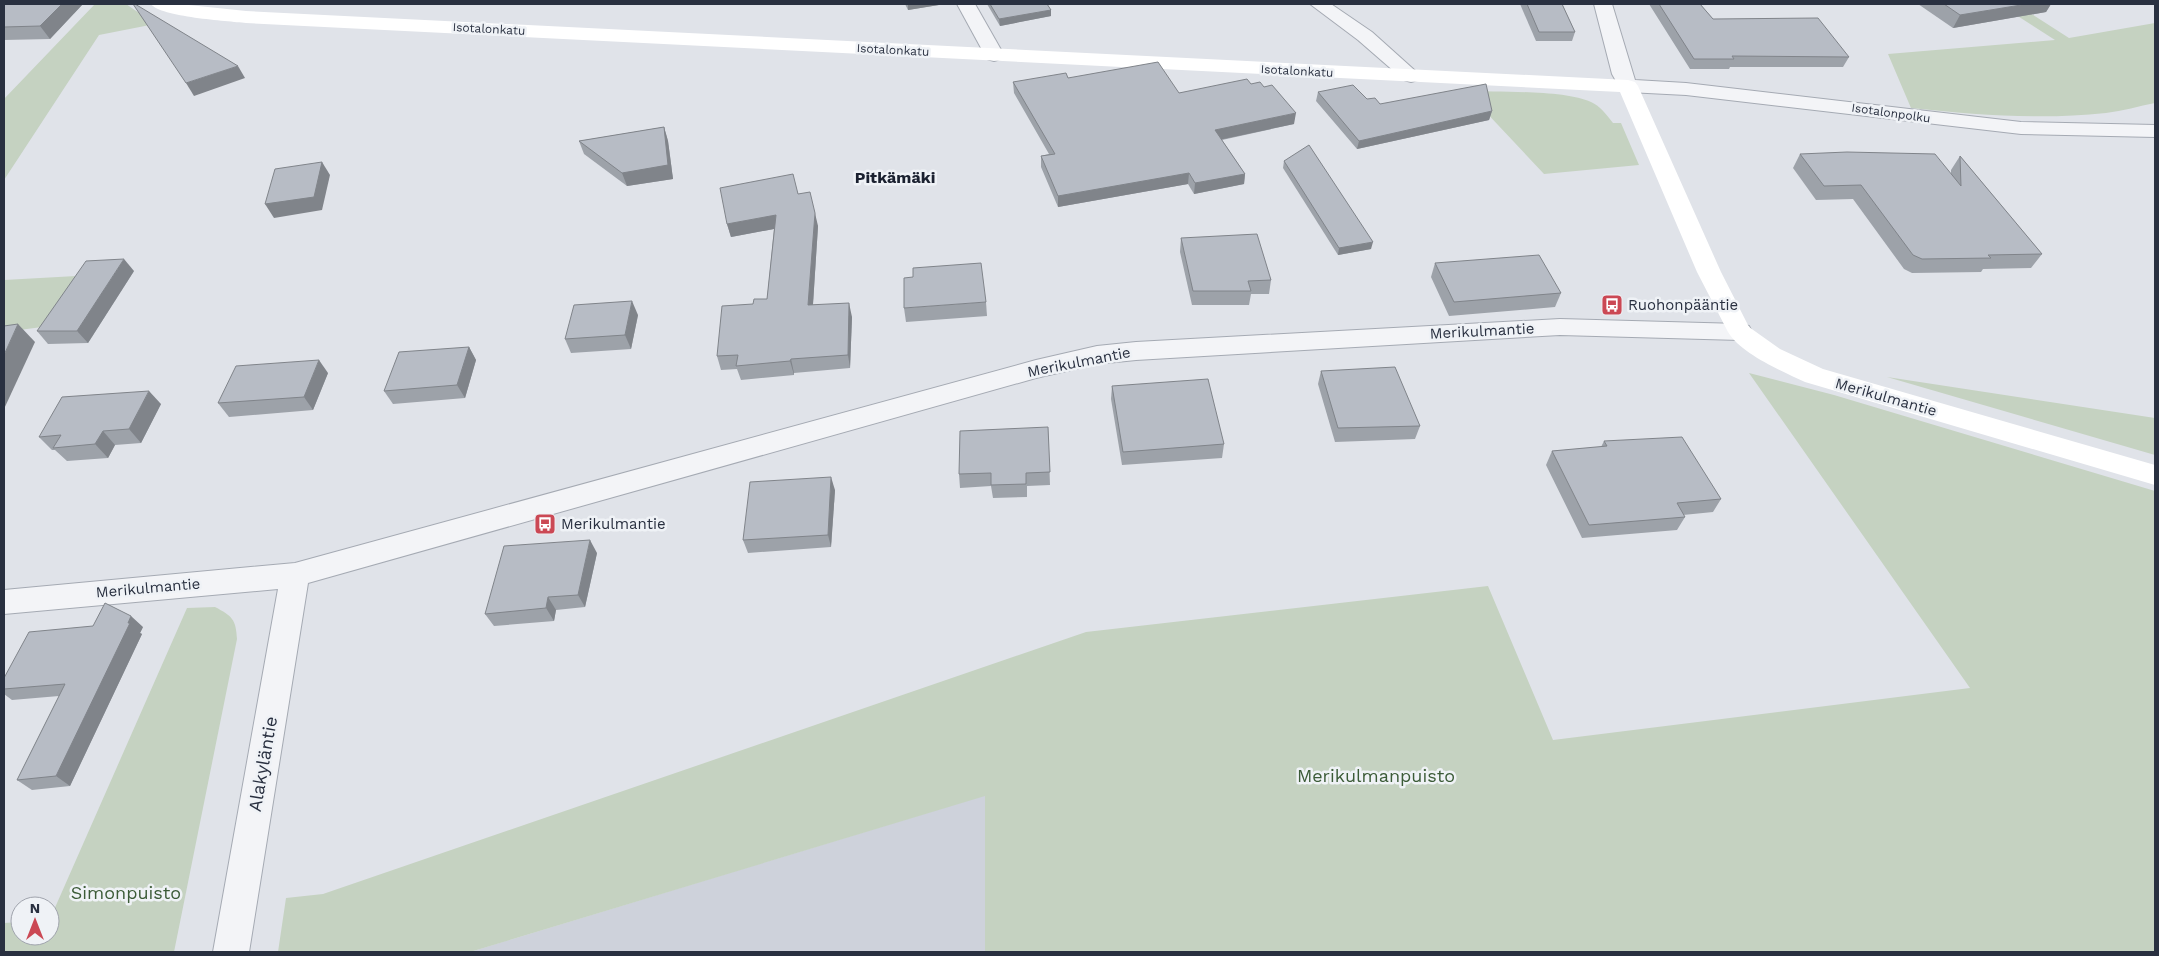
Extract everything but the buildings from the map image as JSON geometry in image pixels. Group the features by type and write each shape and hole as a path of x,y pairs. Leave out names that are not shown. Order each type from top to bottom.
{"street":[{"name":"Isotalonkatu","path":"160,4 180,10 246,17 1628,86"},
{"path":"966,4 994,55"},
{"path":"1319,4 1365,36 1412,76"},
{"path":"1603,4 1622,74 1709,272 1740,332"},
{"name":"Isotalonpolku","path":"1628,86 1696,90 2011,127 2155,132"},
{"name":"Merikulmantie","path":"4,602 295,575 1036,370 1097,356 1146,350 1560,327 1740,332 1771,355 1814,376 2155,475"},
{"name":"Alakyläntie","path":"231,952 295,575"}],"shaded area":[{"path":"986,795 985,952 470,952"}],"green space":[{"path":"95,4 126,4 155,24 99,35 4,180 4,99"},
{"path":"1999,4 2016,4 2069,38 2155,23 2155,103 2106,113 2057,116 1984,115 1911,108 1888,54 2055,40"},
{"path":"1466,91 1565,95 1591,102 1600,108 1613,123 1621,123 1639,165 1544,174"},
{"path":"94,275 65,324 4,332 4,280"},
{"name":"Merikulmanpuisto","path":"1749,373 1834,395 2155,491 2155,952 985,952 985,796 470,952 278,952 286,898 323,894 1086,632 1488,586 1553,740 1970,688"},
{"path":"1887,377 2155,418 2155,455"},
{"name":"Simonpuisto","path":"215,607 225,613 234,622 237,639 174,952 4,952 4,923 10,923 10,946 60,946 60,896 187,608"}],"place":[{"name":"Ruohonpääntie","path":"1612,305"},
{"name":"Merikulmantie","path":"545,524"}],"district":[{"name":"Pitkämäki","path":"895,177"}]}
